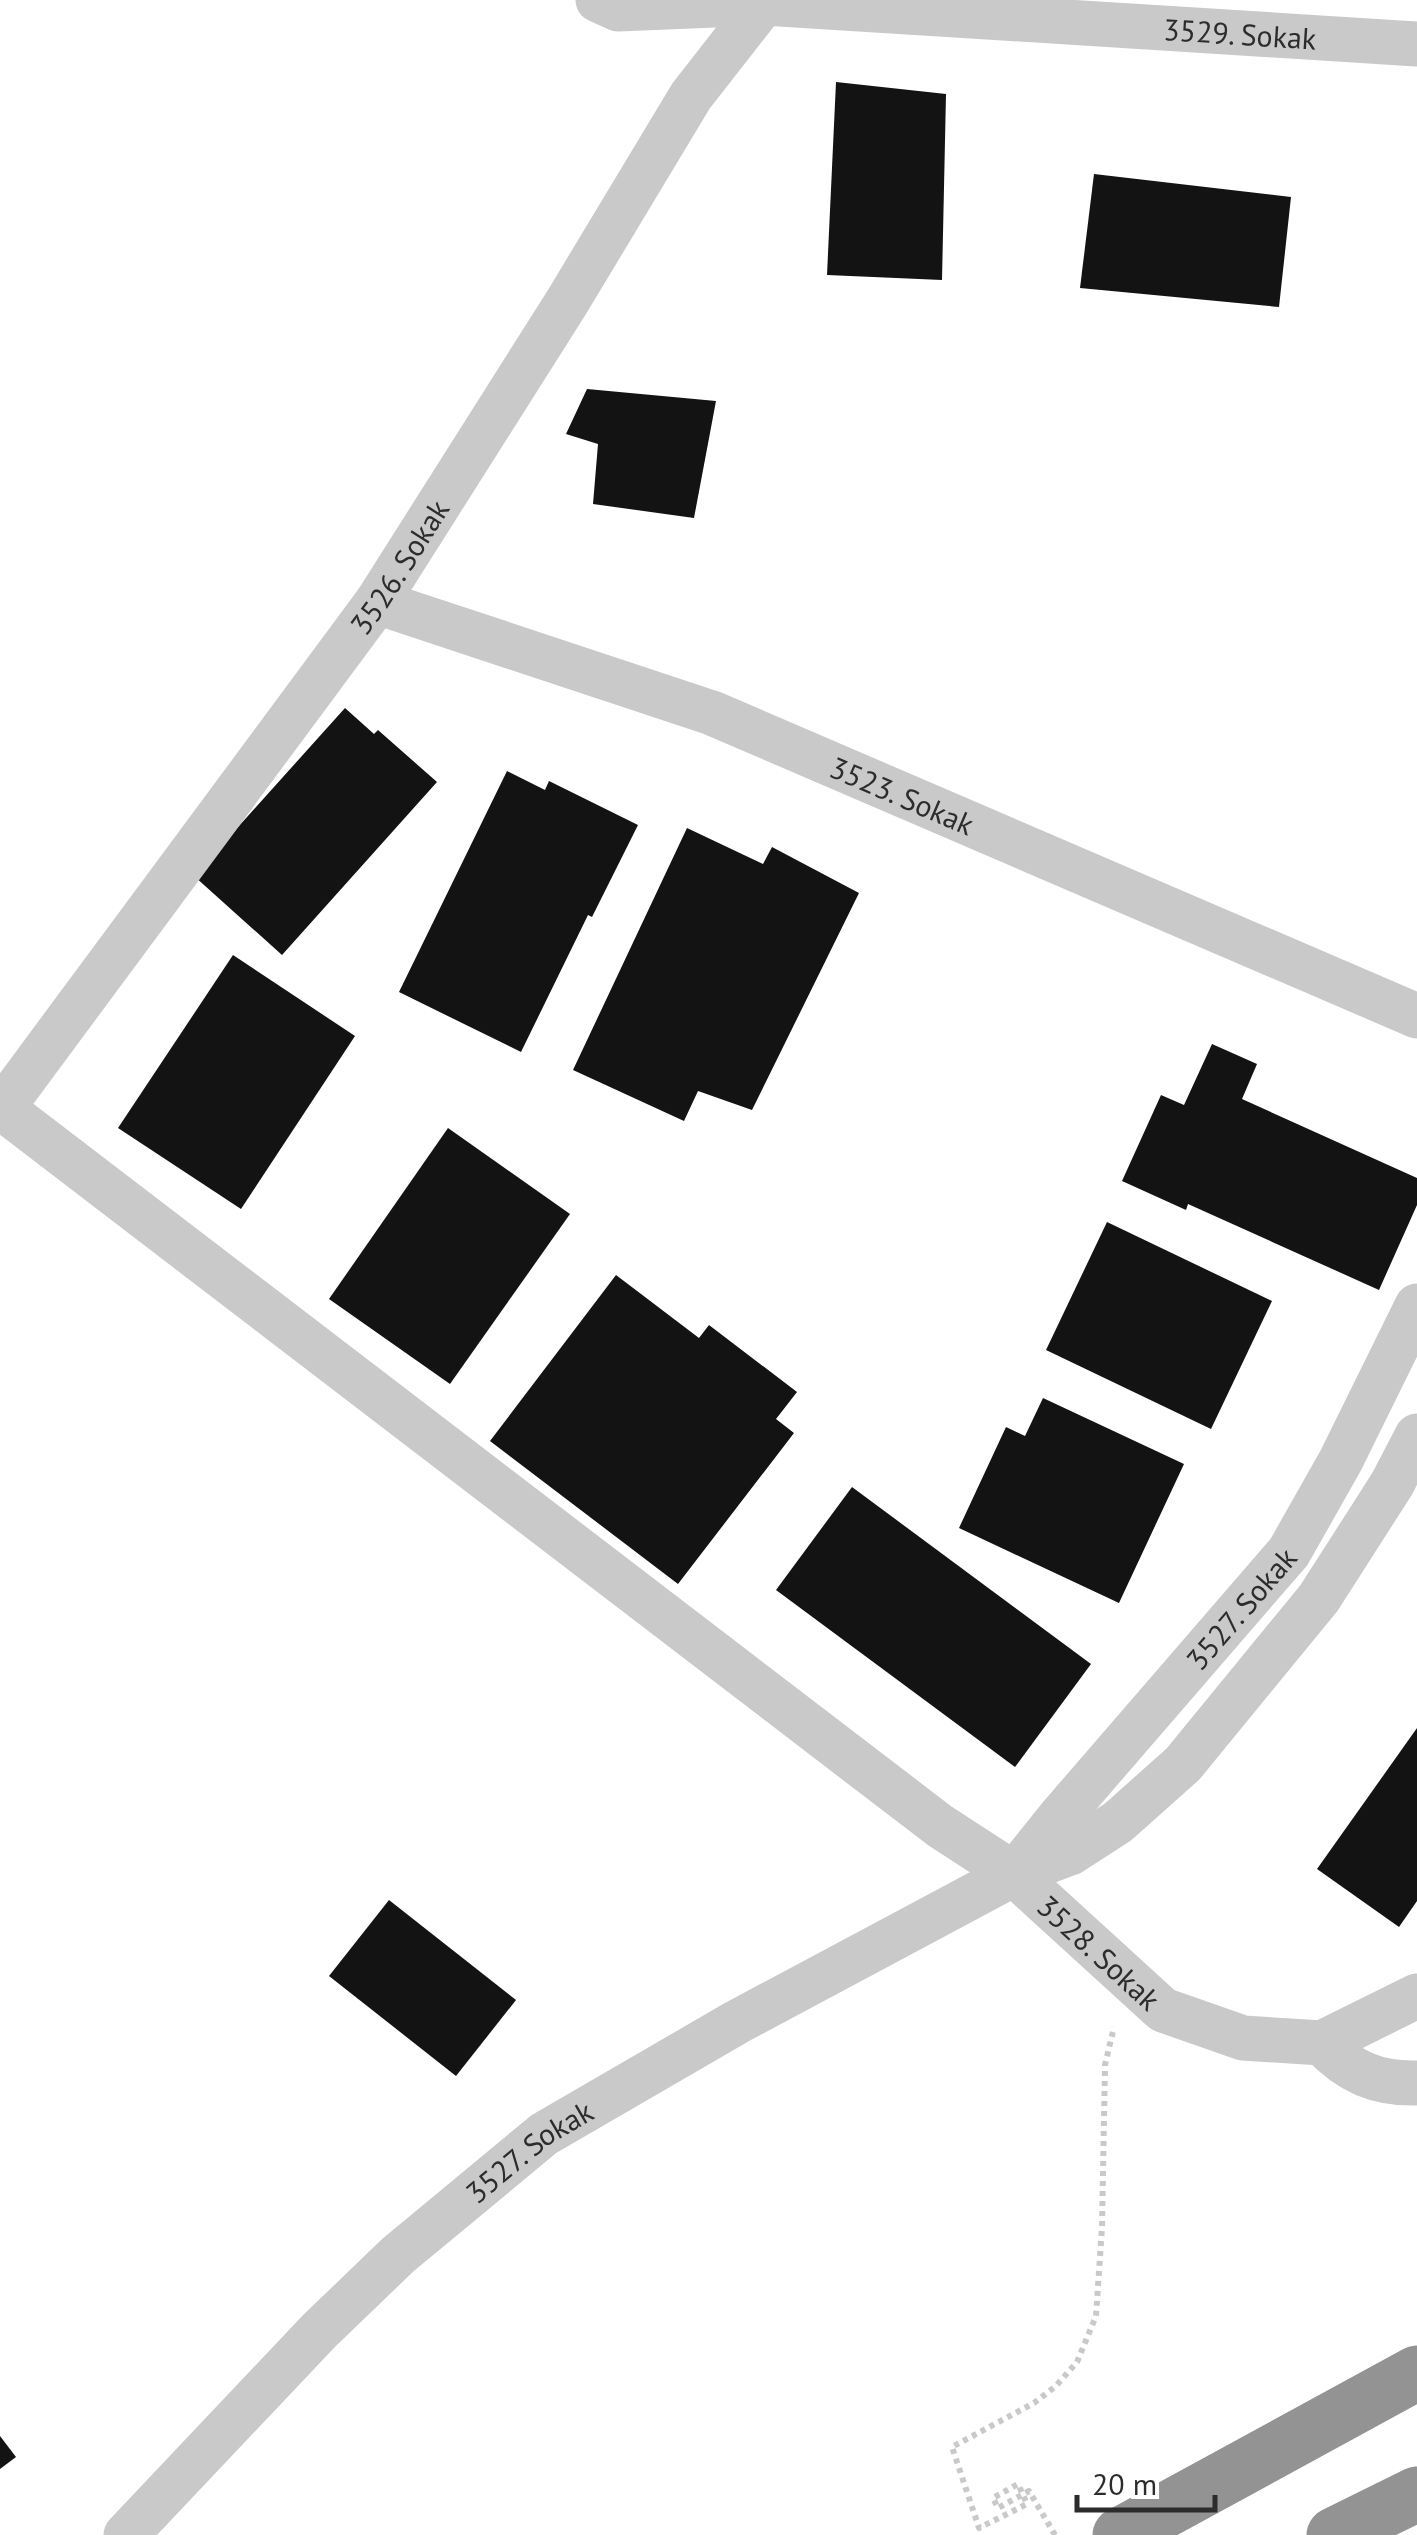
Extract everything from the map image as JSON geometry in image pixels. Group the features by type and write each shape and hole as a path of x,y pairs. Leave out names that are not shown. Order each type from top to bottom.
{"highway":[{"path":"1120,2535 1417,2373"},
{"path":"1334,2535 1417,2494"}],"street":[{"name":"3529. Sokak","path":"598,0 618,8 765,1 1417,44"},
{"name":"3526. Sokak","path":"1,1110 377,602 567,302 691,96 765,1"},
{"name":"3523. Sokak","path":"377,602 712,712 1417,1016"},
{"name":"3528. Sokak","path":"1,1110 940,1826 1014,1874 1163,2010 1243,2038 1322,2043 1417,1996"},
{"name":"3527. Sokak","path":"1014,1874 1289,1552 1341,1460 1417,1306"},
{"name":"3527. Sokak","path":"126,2535 319,2331 385,2268 544,2134 737,2022 1014,1874 1070,1854 1183,1764 1319,1598 1392,1484 1417,1436"},
{"path":"1322,2043 1352,2070 1371,2079 1395,2084 1417,2082"}],"path":[{"path":"1055,2535 1029,2491 998,2508 993,2498 1018,2484 1020,2491 1027,2504 979,2528 952,2447 1034,2403 1056,2386 1077,2362 1096,2316 1105,2065 1115,2022 1135,1986"}],"building":[{"path":"836,82 946,94 942,280 827,275"},
{"path":"1094,174 1291,197 1279,307 1080,288"},
{"path":"587,389 716,401 694,518 593,504 598,444 566,434"},
{"path":"345,708 374,734 378,730 437,782 282,955 194,876"},
{"path":"507,771 545,790 549,781 638,825 592,917 588,915 521,1052 399,992"},
{"path":"687,828 763,864 772,847 859,893 752,1110 698,1091 684,1121 573,1070"},
{"path":"233,955 355,1036 241,1209 118,1128"},
{"path":"1212,1044 1257,1064 1242,1099 1417,1178 1417,1205 1379,1290 1188,1204 1186,1210 1122,1181 1161,1095 1184,1105"},
{"path":"448,1128 570,1214 450,1384 329,1299"},
{"path":"1107,1222 1272,1301 1211,1429 1046,1350"},
{"path":"616,1275 699,1338 709,1325 797,1392 776,1419 794,1433 678,1584 490,1441"},
{"path":"1043,1398 1184,1464 1119,1603 959,1528 1006,1427 1025,1436"},
{"path":"852,1487 1091,1664 1015,1767 776,1590"},
{"path":"1417,1728 1417,1901 1399,1927 1317,1869"},
{"path":"389,1900 516,2000 456,2076 329,1976"},
{"path":"0,2436 16,2457 0,2469"}]}
